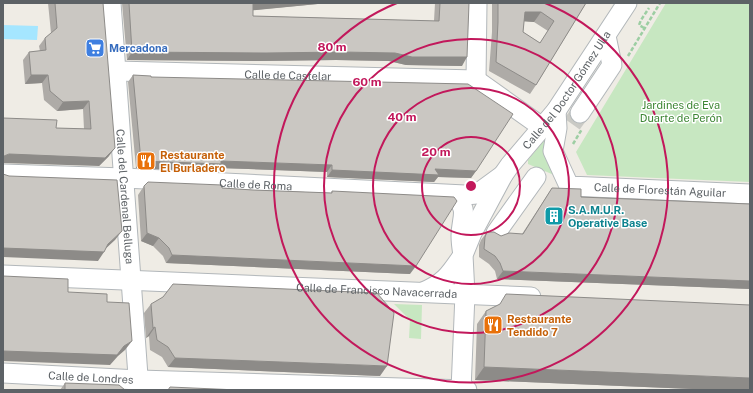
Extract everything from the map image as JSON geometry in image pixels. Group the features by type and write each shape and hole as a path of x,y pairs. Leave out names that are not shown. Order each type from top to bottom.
{"street":[{"name":"Calle del Cardenal Belluga","path":"110,3 139,385"},
{"path":"477,3 476,80 542,127"},
{"name":"Calle del Doctor Gómez Ulla","path":"506,170 556,111 627,3"},
{"path":"580,113 612,64 606,36"},
{"name":"Calle de Castelar","path":"116,71 476,80"},
{"path":"556,111 557,128 553,151 569,186"},
{"path":"423,292 437,286 448,276 463,255 477,222 506,170"},
{"name":"Calle de Roma","path":"3,174 477,194 506,170"},
{"name":"Calle de Florestán Aguilar","path":"506,170 536,176 569,186 750,194"},
{"path":"496,233 536,176"},
{"path":"454,194 460,201 464,211 461,236 465,294 463,390"},
{"name":"Calle de Francisco Navacerrada","path":"3,275 546,298"},
{"name":"Calle de Londres","path":"3,373 139,385 463,390"}],"path":[{"path":"644,28 639,25 640,20 649,8"}],"green space":[{"name":"Jardines de Eva Duarte de Perón","path":"666,3 750,3 750,182 587,175 576,152"},
{"path":"545,139 547,139 554,175 528,164 528,160"},
{"path":"394,304 422,305 421,339 409,338 410,320"}],"water":[{"path":"3,25 38,26 37,40 3,39"}],"building":[{"path":"55,3 103,3 115,148 105,158 9,154 3,157 3,118 57,120 56,128 91,129 89,101 63,102 50,91 48,75 31,75 29,52 46,50 45,38 57,28"},
{"path":"129,3 253,3 253,16 439,21 440,3 469,3 467,57 412,57 395,53 342,52 132,52"},
{"path":"498,3 586,3 536,85 496,62","holes":["525,12 541,12 554,21 540,43 523,32"]},
{"path":"133,75 151,77 468,84 513,114 476,171 435,169 439,175 332,170 332,165 221,161 221,164 141,161"},
{"path":"3,174 9,176 117,180 122,231 108,244 104,252 3,248"},
{"path":"148,182 222,185 222,188 253,190 332,193 332,191 454,197 457,201 416,266 172,255 169,248 159,238 147,233 144,186"},
{"path":"552,188 581,189 581,197 750,204 750,281 503,271 495,256 484,249 487,232 494,232 501,236 509,233 523,234"},
{"path":"3,276 68,279 68,292 107,294 107,302 129,303 132,341 124,346 117,355 3,351"},
{"path":"173,284 377,293 394,313 387,366 175,358 168,347 157,340 155,327 153,328 151,304 163,297"},
{"path":"506,294 750,305 750,378 484,367 486,311 500,304"},
{"path":"65,383 119,385 125,390 65,390"},
{"path":"170,387 238,390 168,390"}],"tunnel":[{"path":"572,124 580,113"}],"place":[{"name":"Mercadona","path":"95,48"},
{"name":"Restaurante El Burladero","path":"146,161"},
{"name":"S.A.M.U.R. Operative Base","path":"554,216"},
{"name":"Restaurante Tendido 7","path":"493,325"}]}
